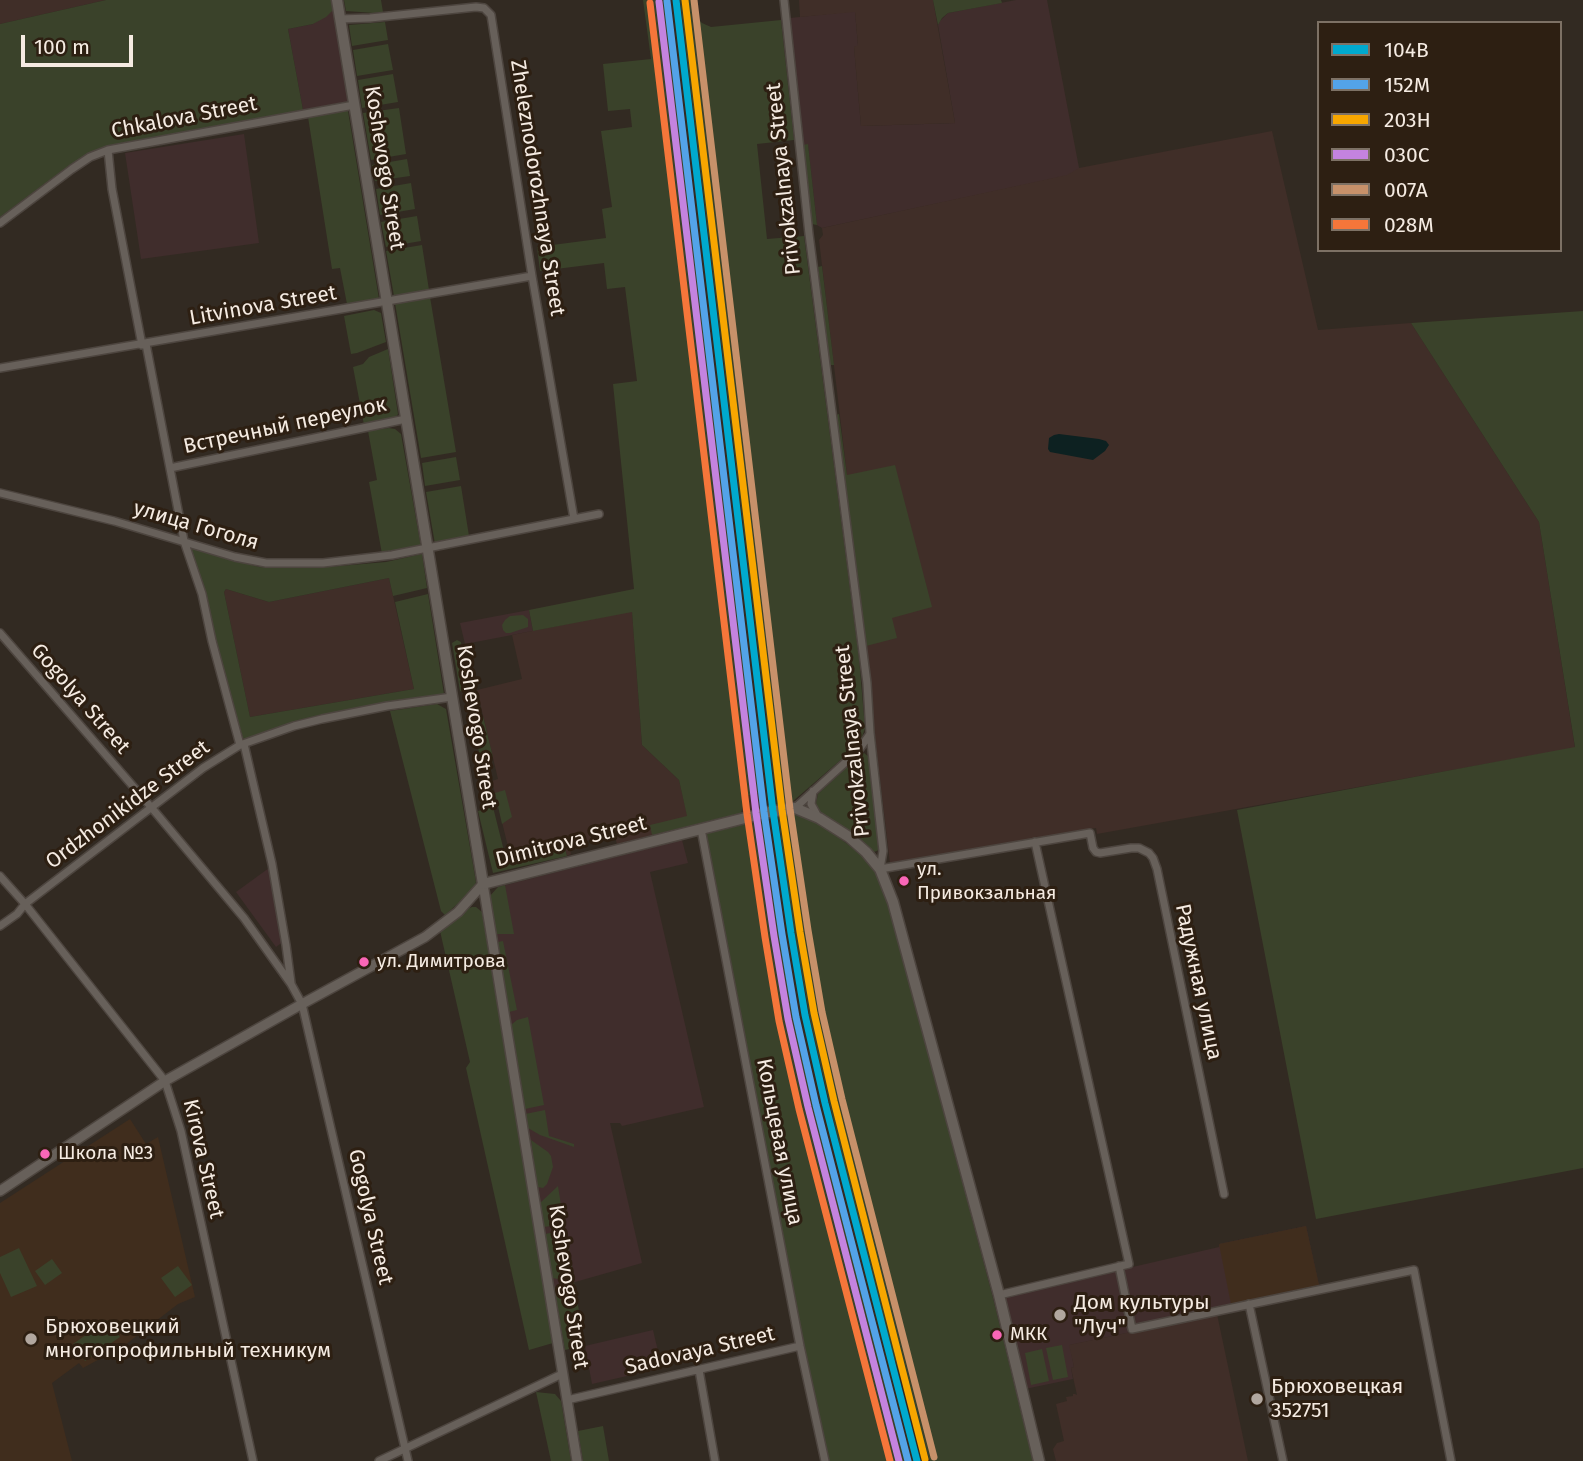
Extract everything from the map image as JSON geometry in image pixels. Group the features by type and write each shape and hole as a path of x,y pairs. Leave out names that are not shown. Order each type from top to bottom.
{"main road":[{"name":"Koshevogo Street","path":"337,0 482,884"},
{"name":"Dimitrova Street","path":"482,884 794,808"},
{"path":"794,808 819,818 859,846 880,869"},
{"name":"Privokzalnaya Street","path":"880,869 893,902 999,1295 1039,1461"}],"street":[{"name":"Privokzalnaya Street","path":"784,0 809,234 863,649 883,851 880,869"},
{"name":"Zheleznodorozhnaya Street","path":"340,19 476,7 488,10 491,15 574,519"},
{"name":"Chkalova Street","path":"0,223 72,169 90,157 108,150 354,105"},
{"name":"Gogolya Street","path":"108,150 112,190 184,541 202,594 271,864 291,984"},
{"name":"Litvinova Street","path":"0,368 532,276"},
{"name":"Встречный переулок","path":"170,468 406,419"},
{"name":"улица Гоголя","path":"0,493 266,563 352,560 428,549"},
{"path":"428,549 599,514"},
{"name":"Gogolya Street","path":"0,634 244,918 302,1004 408,1461"},
{"name":"Ordzhonikidze Street","path":"0,926 151,807 203,768 242,744 294,726 347,713 452,698"},
{"path":"794,808 858,751 870,733"},
{"path":"813,790 811,804 819,818"},
{"name":"Кольцевая улица","path":"701,829 800,1346 825,1461"},
{"name":"Радужная улица","path":"1035,842 1090,833 1096,852 1139,848 1149,853 1156,863 1224,1194"},
{"path":"880,869 1035,842 1129,1264 999,1295"},
{"name":"Kirova Street","path":"0,876 165,1081 181,1130 253,1461"},
{"name":"Dimitrova Street","path":"0,1191 165,1081 425,937 458,912 482,884"},
{"name":"Koshevogo Street","path":"482,884 577,1461"},
{"path":"1119,1266 1132,1329 1414,1269 1451,1461"},
{"path":"1249,1304 1283,1461"},
{"name":"Sadovaya Street","path":"567,1400 800,1346"},
{"path":"699,1370 715,1461"},
{"path":"379,1461 562,1374"}],"shaded area":[{"path":"0,0 106,0 0,24"},
{"path":"799,0 933,0 955,123 861,126 854,47 858,45 855,12 800,17"},
{"path":"1016,0 1047,0 1080,173 822,228 817,225 808,145 803,145 790,18 855,11 858,46 854,47 861,126 955,123 938,25 948,13"},
{"path":"335,8 350,101 303,110 288,29 313,24"},
{"path":"1272,131 1318,330 1411,323 1539,522 1575,748 1097,834 1096,828 890,863 866,646 843,476 847,475 819,240 823,235 822,228 1067,175 1079,168"},
{"path":"244,134 259,243 141,259 125,153"},
{"path":"389,578 414,689 250,717 224,592 226,589 269,602"},
{"path":"529,610 533,631 465,644 460,623"},
{"path":"632,611 642,745 679,780 690,826 617,844 614,834 569,845 571,854 567,856 564,846 511,859 492,781 498,779 477,690 522,679 512,635"},
{"path":"764,792 766,807 741,813 746,796"},
{"path":"682,840 688,863 650,872 704,1107 622,1126 620,1123 610,1123 642,1263 554,1288 490,896 498,887"},
{"path":"269,868 284,941 276,947 236,892"},
{"path":"130,1119 146,1144 158,1137 195,1297 178,1304 125,1345 83,1368 79,1363 52,1383 72,1461 0,1461 0,1203"},
{"path":"1306,1226 1319,1285 1216,1307 1217,1314 1070,1345 1073,1379 1025,1389 1003,1297 1219,1247 1219,1244"},
{"path":"1306,1226 1319,1285 1231,1304 1219,1244"},
{"path":"1217,1314 1248,1461 1056,1461 1053,1449 1057,1443 1064,1441 1056,1404 1067,1401 1066,1397 1073,1394 1077,1395 1069,1345"},
{"path":"653,1330 662,1368 592,1384 585,1346"}],"green space":[{"path":"106,0 333,0 335,8 313,24 288,29 303,110 99,149 71,164 0,217 0,24"},
{"path":"344,0 381,0 383,12 346,11"},
{"path":"643,0 667,0 764,792 746,796 741,813 652,835 650,825 687,816 679,780 642,745 632,612 533,631 529,610 634,589 613,384 637,381 625,287 607,289 604,263 540,271 537,247 606,238 602,209 612,207 601,131 632,127 630,109 608,111 603,64 651,59"},
{"path":"680,0 692,0 695,16 711,27 781,20 794,140 757,144 767,239 804,236 859,658 865,728 861,740 792,802 777,806"},
{"path":"933,0 1001,0 1002,3 948,13 938,25"},
{"path":"385,22 388,40 352,46 349,25"},
{"path":"388,44 393,70 357,76 353,50"},
{"path":"393,74 398,102 362,108 358,80"},
{"path":"399,108 406,154 371,160 363,113"},
{"path":"346,110 379,299 347,304 340,268 332,269 308,117"},
{"path":"808,144 817,225 811,224 803,145"},
{"path":"407,159 410,176 375,181 372,165"},
{"path":"411,183 415,209 380,215 376,189"},
{"path":"417,216 421,241 386,247 381,222"},
{"path":"422,245 429,290 394,296 386,251"},
{"path":"822,266 834,365 830,365 818,267"},
{"path":"430,297 456,452 421,458 395,303"},
{"path":"374,310 381,313 386,342 351,354 344,316"},
{"path":"1583,311 1583,1168 1316,1219 1237,810 1575,747 1539,522 1411,323"},
{"path":"388,349 398,414 395,418 364,425 353,367"},
{"path":"839,414 847,475 895,465 932,607 892,618 897,638 866,646 836,415"},
{"path":"389,428 401,434 421,547 382,554 369,482 377,480 368,431"},
{"path":"456,457 460,480 425,486 422,463"},
{"path":"461,486 469,536 435,544 426,492"},
{"path":"191,548 259,567 273,568 316,568 386,562 422,554 427,588 393,596 389,578 269,602 226,589 224,592 250,717 414,689 395,602 428,594 444,694 364,707 298,722 246,740 243,738 214,641 206,592 189,551"},
{"path":"523,615 528,619 528,627 510,633 503,630 502,625 510,616"},
{"path":"457,640 461,642 466,684 463,692 460,691 452,643"},
{"path":"437,704 446,709 476,882 473,890 445,915 441,911 390,711"},
{"path":"483,716 493,757 481,760 471,719"},
{"path":"864,753 869,757 879,846 879,850 874,852 819,812 816,803 818,794"},
{"path":"505,790 512,817 502,824 495,793"},
{"path":"493,807 507,863 565,849 567,856 493,873 478,811"},
{"path":"793,814 826,828 862,855 876,871 887,898 993,1298 1033,1461 930,1461 889,1343 811,1025 791,914 778,816"},
{"path":"766,819 781,931 814,1096 876,1335 905,1461 828,1461 803,1345 705,834"},
{"path":"505,885 514,934 496,934 490,896 498,887"},
{"path":"472,907 482,912 553,1343 529,1350 466,1068 470,1062 440,931"},
{"path":"503,941 517,1010 509,1012 498,942"},
{"path":"528,1017 544,1105 525,1109 511,1025"},
{"path":"545,1110 549,1136 574,1144 574,1147 528,1128 525,1114"},
{"path":"531,1140 551,1156 553,1167 543,1188 537,1187"},
{"path":"558,1186 564,1224 544,1227 540,1203"},
{"path":"565,1230 574,1277 552,1278 545,1234"},
{"path":"19,1248 37,1286 11,1297 0,1273 0,1257"},
{"path":"52,1259 62,1273 45,1285 35,1271"},
{"path":"178,1266 192,1285 175,1297 161,1278"},
{"path":"574,1282 585,1345 565,1350 554,1288"},
{"path":"107,1320 120,1337 85,1361 73,1344"},
{"path":"1062,1345 1068,1377 1053,1380 1046,1348"},
{"path":"1042,1349 1049,1381 1031,1385 1025,1353"},
{"path":"536,1392 555,1394 561,1401 571,1461 551,1461"},
{"path":"603,1426 609,1461 583,1461 578,1431"}],"water":[{"path":"1059,434 1099,439 1109,445 1093,460 1050,452 1049,438"}],"transit line":[{"name":"104В","path":"676,0 773,811 791,933 805,1015 825,1103 917,1461"},
{"name":"203Н","path":"685,0 782,810 800,932 814,1013 834,1101 925,1459"},
{"name":"007А","path":"694,0 790,809 808,930 822,1012 842,1099 934,1457"},
{"name":"152М","path":"667,1 764,812 782,934 796,1017 816,1105 908,1461"},
{"name":"030C","path":"659,2 756,813 774,936 788,1019 808,1107 899,1461"},
{"name":"028М","path":"650,3 747,814 765,937 779,1021 799,1109 890,1461"}],"place":[{"name":"ул. Привокзальная","path":"904,881"},
{"name":"ул. Димитрова","path":"364,962"},
{"name":"Школа №3","path":"45,1154"},
{"name":"Дом культуры \"Луч\"","path":"1060,1315"},
{"name":"МКК","path":"997,1335"},
{"name":"Брюховецкий многопрофильный техникум","path":"31,1339"},
{"name":"Брюховецкая 352751","path":"1257,1399"}]}
